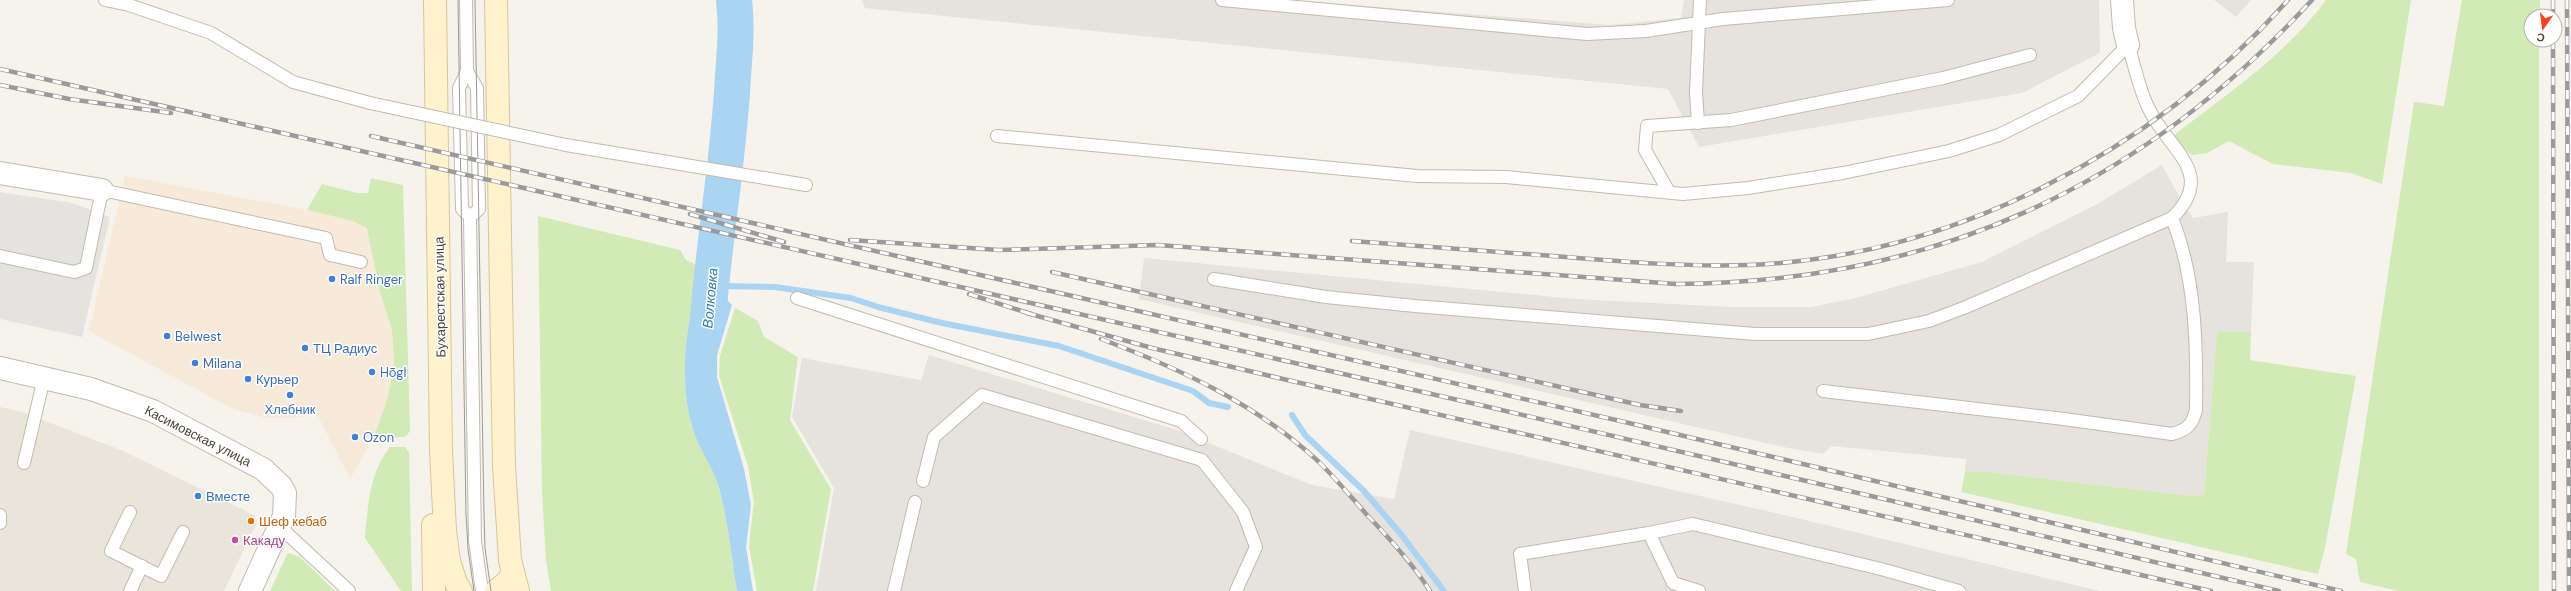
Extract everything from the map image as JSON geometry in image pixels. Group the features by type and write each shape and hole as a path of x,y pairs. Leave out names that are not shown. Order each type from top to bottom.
{"main road":[{"name":"Бухарестская улица","path":"435,0 441,451 449,561 456,584 481,590"},
{"path":"481,590 508,581 515,582 506,520 504,466 496,0"},
{"path":"434,591 432,504 441,451"}],"street":[{"path":"2122,0 2124,28 2128,45"},
{"path":"0,173 102,190"},
{"name":"Касимовская улица","path":"0,368 91,389 152,411 263,469 281,486 285,493 286,503 280,527 250,591"}],"lane":[{"path":"105,0 130,5 211,33 293,82 370,103 566,145 806,185"},
{"path":"466,0 467,71 459,88 462,209 470,216 475,541 481,590"},
{"path":"1222,0 1587,34 1646,31 1700,24 1723,19 1948,0"},
{"path":"1698,123 1696,92 1700,0"},
{"path":"997,136 1417,176 1506,177 1683,194 1748,188 1843,173 1949,151 1999,135 2078,96 2128,45 2148,109 2189,172 2191,191 2185,205 2172,218 1966,307 1929,321 1868,334 1755,334 1415,306 1326,297 1214,279"},
{"path":"1669,192 1645,150 1647,126 1731,120 1935,79 2030,54"},
{"path":"467,71 476,88 479,210 470,216"},
{"path":"0,256 74,272 86,268 102,190 326,238 330,255 361,262"},
{"path":"1823,391 2064,419 2172,434 2185,431 2193,422 2196,410 2192,300 2183,247 2172,218"},
{"path":"797,298 1181,421 1201,439"},
{"path":"24,463 44,378"},
{"path":"923,481 934,437 982,395 1202,460 1243,512 1256,546 1236,591"},
{"path":"894,591 915,502"},
{"path":"130,512 111,551 161,576 183,532"},
{"path":"0,515 0,523"},
{"path":"1524,591 1520,554 1649,533 1694,524 1881,569 1959,591"},
{"path":"280,527 349,591"},
{"path":"1649,533 1673,583 1699,591"},
{"path":"130,591 142,566"}],"shaded area":[{"path":"862,0 1288,0 1610,25 1681,18 1684,0 2099,0 2100,53 2022,93 1699,147 1668,89 865,8"},
{"path":"2214,0 2251,0 2236,17"},
{"path":"2162,165 2193,218 2228,212 2226,262 2254,262 2251,332 2217,331 2204,495 2191,496 1978,471 1965,472 1966,459 1831,446 1823,454 1788,448 1139,299 1144,258 1576,299 1731,307 1811,307 1856,298 1982,262 2099,203"},
{"path":"125,176 307,210 353,221 367,227 379,289 392,330 394,362 388,397 375,434 350,479 317,414 296,418 266,418 233,409 89,331"},
{"path":"0,192 72,203 110,217 82,337 0,319"},
{"path":"929,355 1174,429 1312,485 1394,499 1410,430 1784,515 2100,591 816,591 834,488 792,417 802,358 921,380"},
{"path":"0,407 22,412 121,450 254,515 257,522 224,591 0,591"}],"green space":[{"path":"2326,0 2411,0 2382,184 2351,173 2273,164 2229,141 2207,153 2192,155 2179,145 2173,136 2274,56 2293,39"},
{"path":"2462,0 2540,0 2540,8 2523,8 2523,48 2539,48 2539,591 2399,591 2360,582 2356,559 2346,554 2414,102 2444,106"},
{"path":"371,178 403,185 410,431 405,437 389,438 375,434 388,397 394,362 392,330 379,289 367,228 353,221 307,210 322,184 357,193 368,193"},
{"path":"538,216 680,250 686,260 704,268 693,305 689,325 686,346 685,387 694,433 718,484 727,523 737,591 551,591 546,561 542,492"},
{"path":"735,308 758,321 764,337 798,357 790,420 831,489 813,591 757,591 749,546 754,502 748,466 719,376 720,356"},
{"path":"2217,331 2251,332 2250,360 2356,376 2325,548 2318,574 1961,492 1965,472 1978,471 2191,496 2204,495"},
{"path":"390,447 405,447 409,452 412,591 401,591 365,538 369,502 374,479 383,457"},
{"path":"288,553 300,557 335,591 270,591"}],"water":[{"path":"704,268 720,272 721,294 732,305 717,355 717,377 744,469 751,505 746,547 753,591 737,591 727,523 718,484 694,433 688,407 685,387 686,346 693,305"}],"waterway":[{"name":"Волковка","path":"708,319 731,107 735,38 734,0"},
{"path":"712,286 775,287 851,298 878,307 942,323 1059,346 1193,391 1209,403 1228,407"},
{"path":"1292,415 1305,435 1364,491 1400,533 1444,591"}],"tram line":[{"path":"458,0 466,514 468,549 474,591"},
{"path":"475,0 484,514 485,548 491,591"}],"railway":[{"path":"1352,241 1680,265 1749,265 1825,258 1900,242 1973,218 2044,186 2112,149 2175,104 2234,55 2288,0"},
{"path":"850,240 999,250 1158,245 1676,284 1769,279 1859,266 1944,243 2025,212 2102,172 2176,124 2246,66 2312,0"},
{"path":"2553,0 2553,8"},
{"path":"2567,0 2569,591"},
{"path":"2553,48 2554,591"},
{"path":"0,69 1480,405 2279,591"},
{"path":"0,85 69,99 171,113"},
{"path":"371,136 1629,423 2341,591"},
{"path":"690,214 784,242"},
{"path":"1052,272 1640,405 1681,411"},
{"path":"969,294 1031,314"},
{"path":"1027,313 1152,348 1283,379 2211,591"},
{"path":"1101,339 1160,363 1216,390 1270,423 1295,441 1325,468 1393,543 1409,561 1430,591"}],"place":[{"name":"Ralf Ringer","path":"332,279"},
{"name":"Belwest","path":"167,336"},
{"name":"ТЦ Радиус","path":"305,348"},
{"name":"Milana","path":"195,363"},
{"name":"Hōgl","path":"372,372"},
{"name":"Курьер","path":"248,379"},
{"name":"Хлебник","path":"290,395"},
{"name":"Ozon","path":"355,437"},
{"name":"Вместе","path":"198,496"},
{"name":"Шеф кебаб","path":"251,521"},
{"name":"Какаду","path":"235,540"}]}
